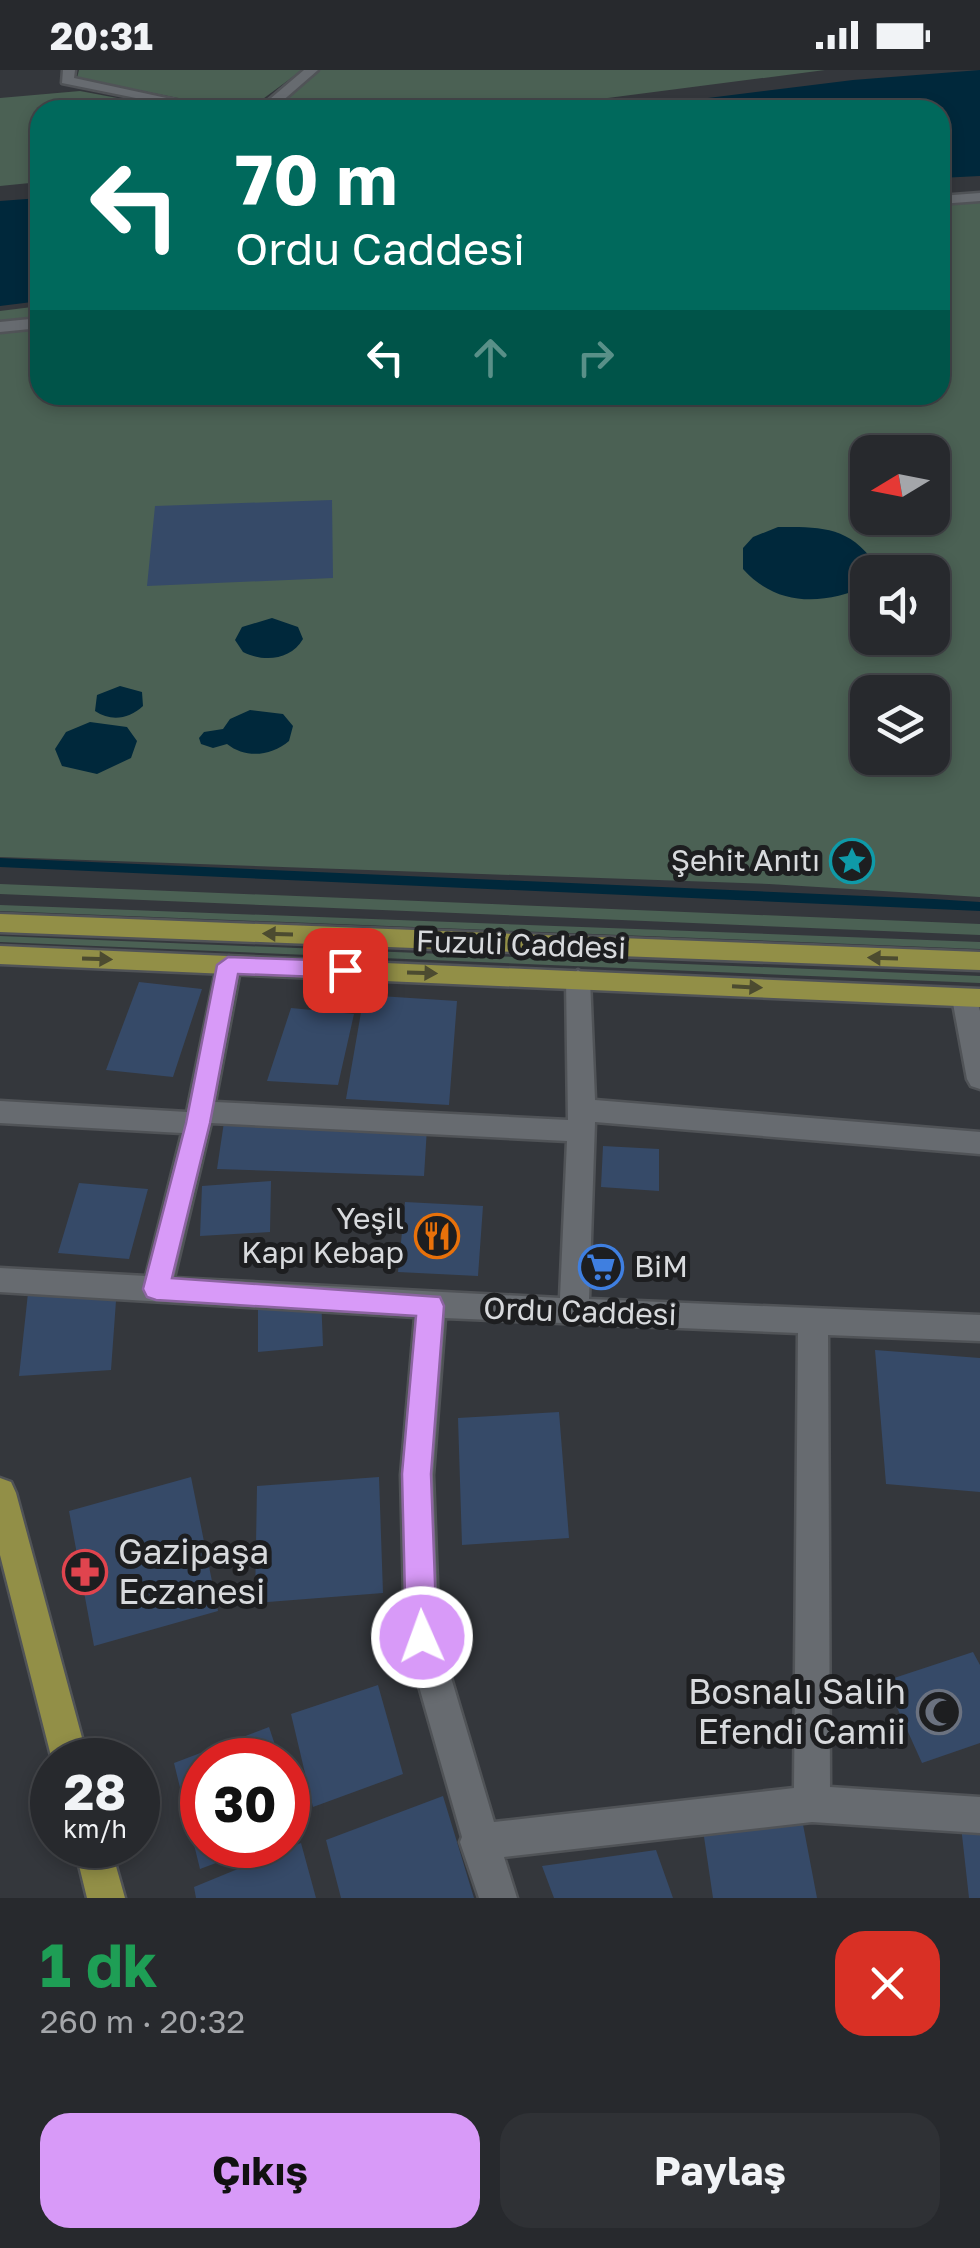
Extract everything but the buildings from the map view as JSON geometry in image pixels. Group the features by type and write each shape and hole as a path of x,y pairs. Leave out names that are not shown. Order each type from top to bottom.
{"main road":[{"name":"Fuzuli Caddesi","path":"0,922 980,961"},
{"name":"Fuzuli Caddesi","path":"0,955 972,998"},
{"path":"0,1494 64,1738"},
{"path":"98,1868 106,1898"}],"street":[{"path":"69,70 67,80 166,100"},
{"path":"276,100 312,70"},
{"path":"950,199 980,197"},
{"path":"0,328 30,324"},
{"path":"156,1289 199,1118 228,965"},
{"path":"574,1312 582,1120 578,979"},
{"path":"972,998 980,1079"},
{"path":"0,1112 199,1118 582,1120 980,1143"},
{"name":"Ordu Caddesi","path":"0,1280 430,1306 980,1328"},
{"path":"430,1306 417,1474 422,1637 478,1842 498,1898"},
{"path":"812,1804 813,1320"},
{"path":"478,1842 812,1804 980,1815"}],"green space":[{"path":"79,70 302,70 262,100 188,100 77,78"},
{"path":"319,70 825,70 592,100 282,100"},
{"path":"80,91 128,100 30,100 30,183 0,186 0,98"},
{"path":"980,199 980,897 769,884 0,857 0,311 30,307 30,405 950,405 950,201"},
{"path":"0,884 980,924 980,935 0,894"},
{"path":"0,905 980,942 980,949 0,911"},
{"path":"0,936 980,976 980,983 0,942"}],"water":[{"path":"980,70 980,176 950,178 950,100 692,100 853,80"},
{"path":"30,199 30,302 0,306 0,201"},
{"path":"778,527 820,529 844,535 868,555 850,555 850,592 802,599 771,590 743,569 743,548 753,537"},
{"path":"272,618 298,627 303,639 298,646 276,658 243,652 235,640 242,627"},
{"path":"120,686 142,692 143,706 120,718 95,711 97,695"},
{"path":"250,710 283,714 293,726 289,741 258,754 242,752 227,744 213,748 201,744 199,738 204,732 223,729 230,719"},
{"path":"90,722 127,727 137,741 131,758 97,774 62,766 55,749 66,732"},
{"path":"0,858 934,899 980,902 980,911 0,867"}],"place":[{"name":"Şehit Anıtı","path":"852,861"},
{"name":"Yeşil Kapı Kebap","path":"437,1236"},
{"name":"BiM","path":"601,1267"},
{"name":"Gazipaşa Eczanesi","path":"85,1572"},
{"name":"Bosnalı Salih Efendi Camii","path":"939,1712"}],"route":[{"path":"345,970 228,965 198,1123 156,1289 430,1306 417,1474 422,1637"}]}
